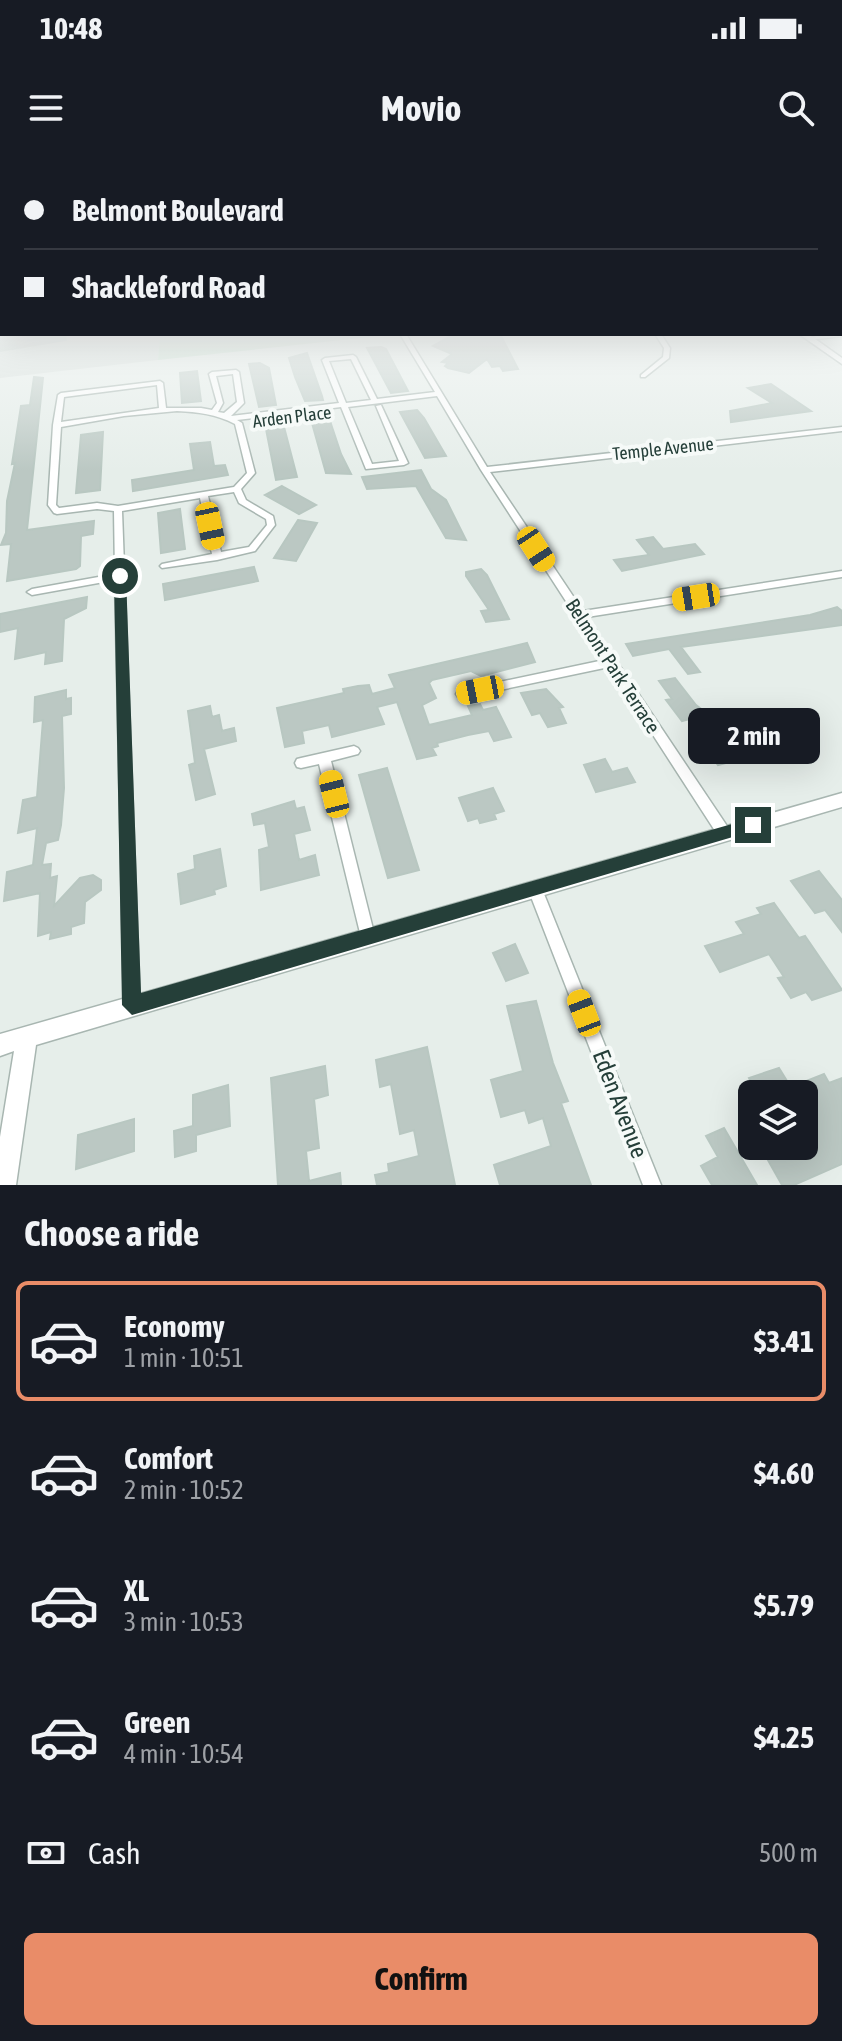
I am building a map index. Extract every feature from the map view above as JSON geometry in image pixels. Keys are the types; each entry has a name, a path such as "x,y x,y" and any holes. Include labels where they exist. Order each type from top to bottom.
{"street":[{"path":"212,375 220,403 214,412"},
{"path":"163,411 160,383 61,395 54,508 61,511 97,506 118,509 237,489 251,473 232,419 241,403 236,375"},
{"path":"331,375 369,467 404,463 362,375"},
{"name":"Belmont Park Terrace","path":"427,375 610,663 724,833"},
{"name":"Arden Place","path":"232,419 440,397"},
{"path":"57,425 163,411 214,412 232,419"},
{"name":"Temple Avenue","path":"485,470 842,429"},
{"path":"165,566 257,547 271,525 270,518 242,501 237,489"},
{"path":"204,495 217,557"},
{"path":"118,509 132,1005"},
{"path":"579,615 842,574"},
{"path":"32,592 120,576"},
{"path":"462,694 610,663"},
{"path":"301,763 354,751"},
{"path":"324,758 368,937"},
{"path":"0,1045 842,800"},
{"name":"Eden Avenue","path":"535,889 652,1185"},
{"path":"4,1185 27,1037"}],"shaded area":[{"path":"0,375 28,375 0,378"}],"building":[{"path":"180,375 198,375 201,401 182,403"},
{"path":"252,375 270,375 276,405 259,407"},
{"path":"314,375 323,400 305,401 295,377"},
{"path":"381,375 400,375 408,391 391,393"},
{"path":"34,377 43,378 27,530 94,521 93,534 81,536 80,566 76,569 7,581 11,544 1,545 6,533 7,501 21,406 30,405"},
{"path":"771,384 811,411 731,422 730,411 772,403 748,388"},
{"path":"417,410 446,456 425,458 400,412"},
{"path":"330,421 351,474 326,473 312,423"},
{"path":"284,427 297,477 276,480 266,429"},
{"path":"103,432 100,490 76,493 81,435"},
{"path":"210,442 214,466 225,465 228,475 133,491 132,480 194,470 190,444"},
{"path":"421,470 431,489 446,500 466,540 446,538 416,486 367,489 362,477"},
{"path":"282,486 316,505 299,514 265,495"},
{"path":"180,509 185,549 161,553 158,513"},
{"path":"298,520 317,523 296,561 274,558"},
{"path":"653,537 663,549 695,544 704,554 622,571 614,560 649,555 637,540"},
{"path":"254,567 258,581 165,600 163,584"},
{"path":"481,569 509,619 486,622 481,611 489,610 466,576 466,572"},
{"path":"87,597 86,608 64,619 62,661 45,664 46,652 15,659 18,628 0,632 0,614"},
{"path":"837,607 842,611 842,625 681,647 700,672 688,674 669,649 633,656 626,644 810,615"},
{"path":"527,643 535,662 481,676 471,671 432,680 429,683 436,698 422,705 429,725 472,715 468,706 480,704 483,710 496,707 511,737 494,741 489,731 468,735 437,743 438,746 432,748 436,755 417,759 397,702 377,707 384,724 332,737 329,725 302,731 304,743 285,747 277,708 344,693 343,689 358,686 369,685 372,694 395,688 389,675"},
{"path":"675,678 696,705 708,714 682,721 666,700 672,699 659,681"},
{"path":"546,689 563,707 559,708 566,723 548,727 540,713 532,715 521,693"},
{"path":"66,690 66,699 71,698 71,714 62,716 64,788 61,825 58,840 46,843 42,865 51,864 50,878 57,876 54,906 80,878 93,875 101,880 101,890 85,902 84,923 71,927 71,934 50,939 51,932 38,936 40,893 4,901 7,872 33,865 37,828 18,833 23,800 37,797 43,720 34,722 35,697"},
{"path":"210,706 212,717 219,715 222,731 234,728 236,741 204,749 215,794 196,800 189,765 195,763 188,711"},
{"path":"720,737 737,760 718,765 714,760 705,762 693,745"},
{"path":"605,759 612,772 627,768 635,782 596,792 584,765"},
{"path":"387,768 419,870 388,878 359,775"},
{"path":"493,788 504,811 494,814 496,819 480,823 478,818 468,821 459,798"},
{"path":"294,801 296,809 304,807 310,830 294,834 299,860 315,855 319,875 261,890 259,850 269,847 265,823 254,825 252,814"},
{"path":"220,849 226,886 214,890 215,894 181,904 178,874 195,869 194,856"},
{"path":"819,871 842,900 842,932 825,910 815,913 791,881"},
{"path":"774,903 799,938 805,936 842,990 812,1000 806,992 791,998 778,978 784,977 769,954 720,972 705,946 744,934 736,922 761,914 757,908"},
{"path":"515,944 528,973 506,981 493,953"},
{"path":"536,1001 553,1063 568,1101 561,1103 591,1185 500,1185 494,1165 551,1146 543,1118 529,1123 525,1110 501,1117 491,1080 523,1071 507,1006"},
{"path":"427,1047 455,1185 377,1185 375,1175 389,1172 388,1164 419,1156 414,1130 400,1134 391,1084 380,1087 376,1060"},
{"path":"325,1066 328,1095 314,1099 319,1148 306,1151 309,1181 340,1173 341,1185 278,1185 271,1078"},
{"path":"779,1068 786,1080 750,1080"},
{"path":"824,1074 829,1083 842,1078 842,1164 794,1185 782,1185 768,1160 818,1160 818,1080 809,1080"},
{"path":"228,1085 230,1126 196,1135 196,1151 175,1157 174,1131 193,1126 193,1095"},
{"path":"134,1119 134,1151 76,1169 78,1135"},
{"path":"724,1128 738,1152 738,1160 743,1160 757,1185 712,1185 701,1166 718,1157 706,1136"}],"route":[{"path":"120,576 132,1005 753,825"}]}
